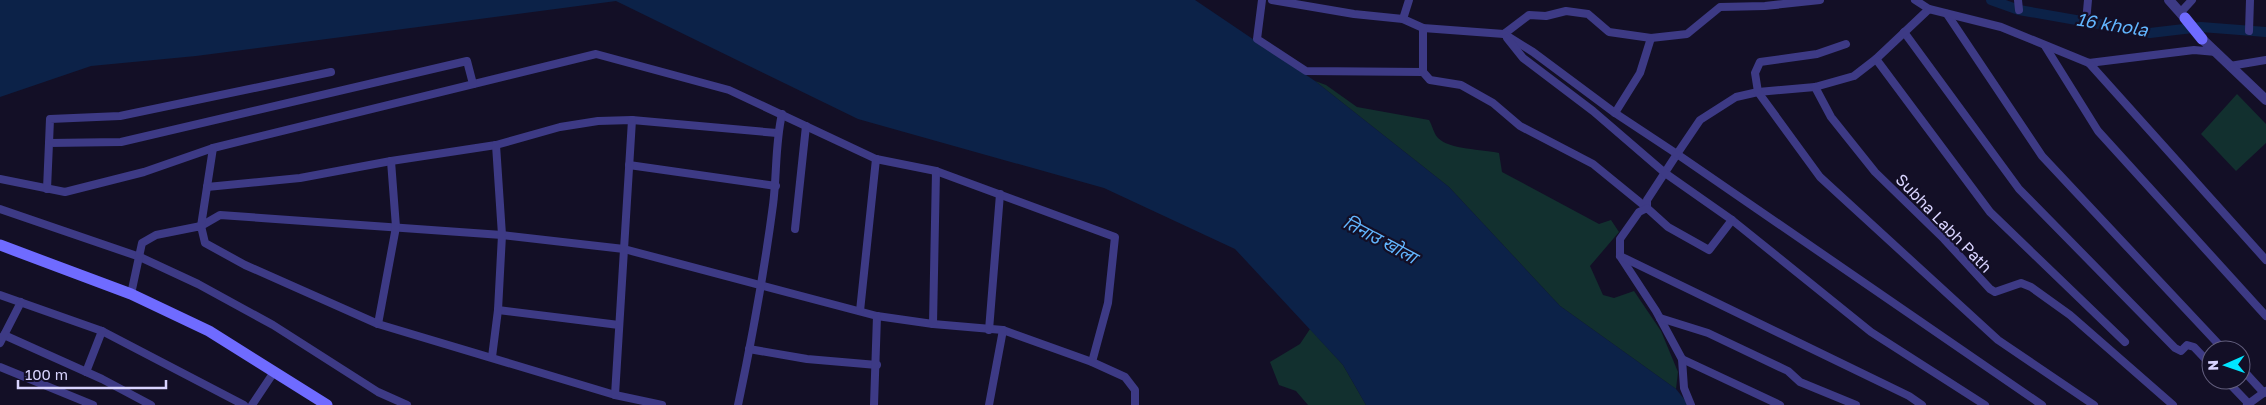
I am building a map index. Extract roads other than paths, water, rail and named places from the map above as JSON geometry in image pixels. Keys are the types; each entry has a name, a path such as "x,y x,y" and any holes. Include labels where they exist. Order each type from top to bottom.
{"main road":[{"path":"2183,15 2202,39"},
{"path":"0,245 131,294 209,331 274,372 313,402 327,405"}],"street":[{"path":"1262,0 1257,39 1306,71 1423,72"},
{"path":"1272,0 1354,14 1403,19 1424,28 1504,34 1533,52 1615,113 2042,405"},
{"path":"1403,19 1409,0"},
{"path":"1504,34 1529,15 1546,16 1566,11 1588,14 1609,32 1650,38 1687,34 1720,7 1765,6 1820,0"},
{"path":"1915,0 1928,9 2000,27 2089,63 2266,260"},
{"path":"2018,0 2018,10"},
{"path":"2086,22 2088,0"},
{"path":"2169,0 2183,15 2192,0"},
{"path":"2249,31 2250,0"},
{"path":"1646,208 1647,200 1700,120 1736,97 1758,92 1815,87 1854,76 1876,60 1928,9"},
{"path":"1947,14 2042,156 2215,340"},
{"path":"1424,28 1423,72 1430,80 1461,85 1493,102 1520,126 1593,164 1668,227 1709,250 1732,220"},
{"path":"1904,32 2018,188 2175,348 2181,350 2187,344 2194,347 2201,354"},
{"path":"1504,34 1523,58 1593,111 1665,173 1732,220 1871,332 1985,405"},
{"path":"1615,113 1640,73 1650,38"},
{"path":"2202,39 2266,100"},
{"path":"1846,44 1818,54 1760,62 1755,73 1758,92 1820,177 1998,340 2094,405"},
{"path":"2044,46 2098,132 2266,316"},
{"path":"2089,63 2194,50 2216,52"},
{"path":"0,179 65,192 144,172 213,148 596,54 729,90 876,159 936,171 1115,237 1108,303 1092,362"},
{"path":"1876,60 1990,212 2125,342"},
{"path":"2230,66 2266,60"},
{"path":"50,143 122,142 467,61 473,84"},
{"path":"47,189 50,119 120,116 331,72"},
{"name":"Subha Labh Path","path":"1815,87 1831,117 1875,172 1944,239 1990,290 1995,292 2020,283 2031,287 2070,315 2173,405"},
{"path":"738,405 763,285 776,186 777,133 782,114"},
{"path":"207,186 300,178 391,161 496,146 560,128 598,121 632,120 777,133"},
{"path":"615,395 632,120"},
{"path":"795,229 806,126"},
{"path":"492,357 498,310 502,235 496,146"},
{"path":"213,148 201,226 204,243 245,265 378,324 615,395 662,405"},
{"path":"860,311 876,159"},
{"path":"378,324 396,227 391,161"},
{"path":"629,165 776,186"},
{"path":"933,324 936,171"},
{"path":"990,330 1000,194"},
{"path":"1646,208 1639,212 1620,238 1620,256 1660,318 1682,359 1684,388 1691,405"},
{"path":"0,209 140,257 206,288 273,325 378,392 407,405"},
{"path":"131,294 142,243 156,235 201,226 220,215 502,235 624,249 877,316 933,324 1002,330 1092,362 1125,377 1135,390 1135,405"},
{"path":"1620,256 1909,396 1922,405"},
{"path":"0,295 102,331 244,405"},
{"path":"0,343 21,302"},
{"path":"498,310 619,325"},
{"path":"874,405 877,365 877,316"},
{"path":"1660,318 1708,333 1788,371 1800,382 1856,405"},
{"path":"988,405 1002,330"},
{"path":"86,372 102,331"},
{"path":"4,335 86,372 151,405"},
{"path":"750,349 807,359 877,365"},
{"path":"1682,359 1780,405"},
{"path":"0,368 93,405"},
{"path":"252,405 274,372"},
{"path":"2235,390 2248,404 2265,392 2251,378"}],"water":[{"name":"तिनाउ खोला","path":"0,0 1195,0 1315,81 1449,187 1560,306 1676,389 1689,405 1366,405 1343,365 1235,249 1104,188 858,119 616,1 196,56 91,66 0,97"}],"waterway":[{"name":"16 khola","path":"1991,0 2019,10 2150,33 2201,27 2266,32"}]}
